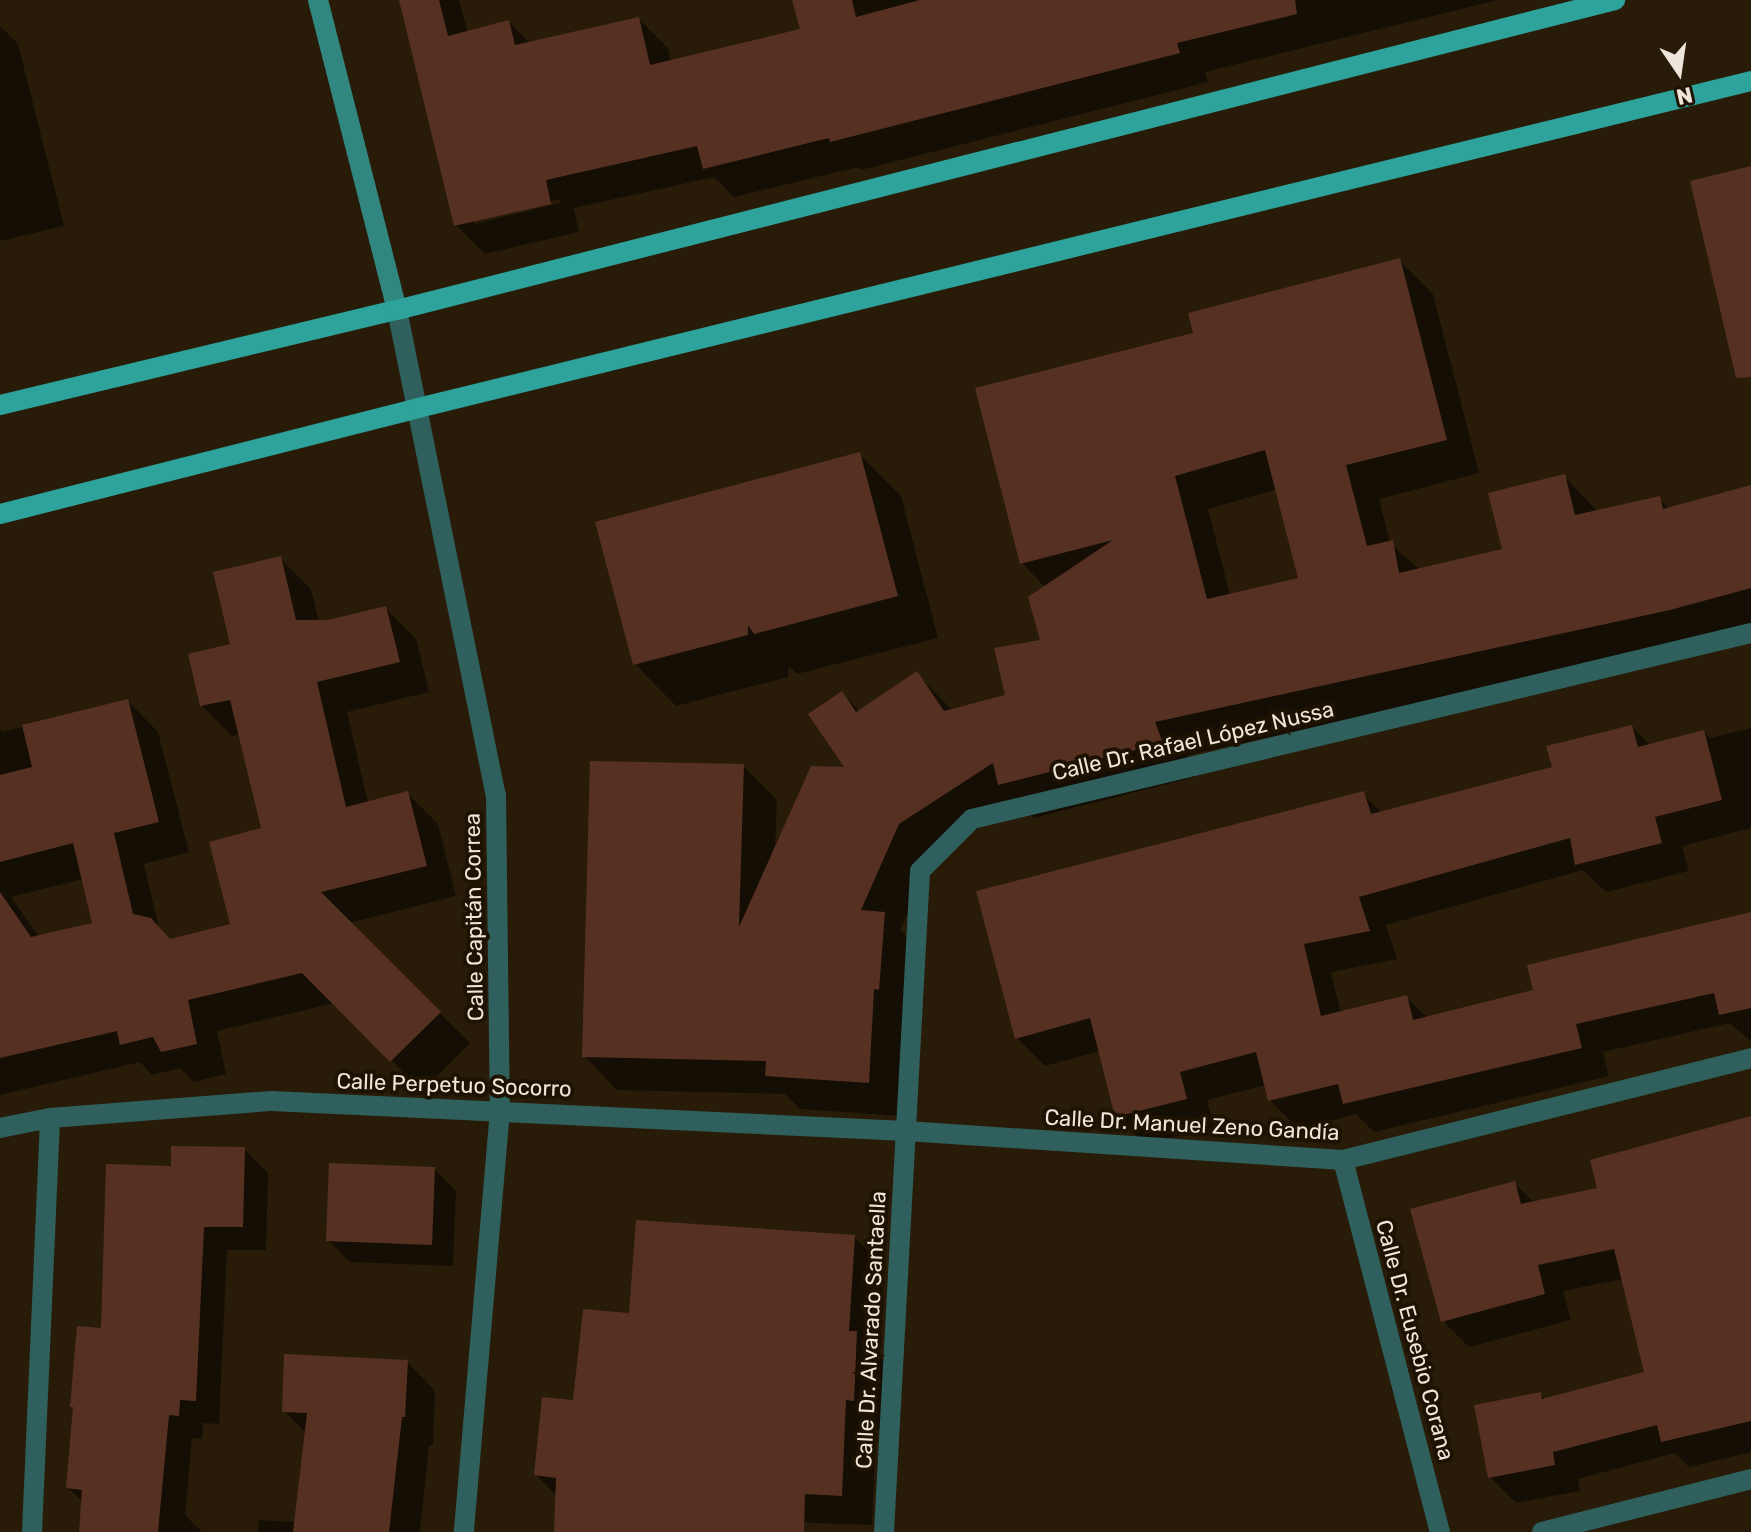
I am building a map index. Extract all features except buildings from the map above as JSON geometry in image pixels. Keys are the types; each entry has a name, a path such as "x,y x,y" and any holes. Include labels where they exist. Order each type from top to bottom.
{"main road":[{"path":"0,405 397,310 1615,0"},
{"path":"0,514 418,408 1751,81"}],"street":[{"path":"318,0 397,310"},
{"name":"Calle Capitán Correa","path":"397,310 496,795 500,1110 464,1532"},
{"name":"Calle Dr. Rafael López Nussa","path":"906,1131 920,871 972,819 1751,633"},
{"name":"Calle Dr. Manuel Zeno Gandía","path":"906,1131 1343,1160 1751,1058"},
{"name":"Calle Perpetuo Socorro","path":"0,1128 50,1118 272,1101 906,1131"},
{"path":"32,1532 50,1118"},
{"name":"Calle Dr. Alvarado Santaella","path":"884,1532 906,1131"},
{"name":"Calle Dr. Eusebio Corana","path":"1343,1160 1440,1532"},
{"path":"1542,1532 1751,1479"}]}
